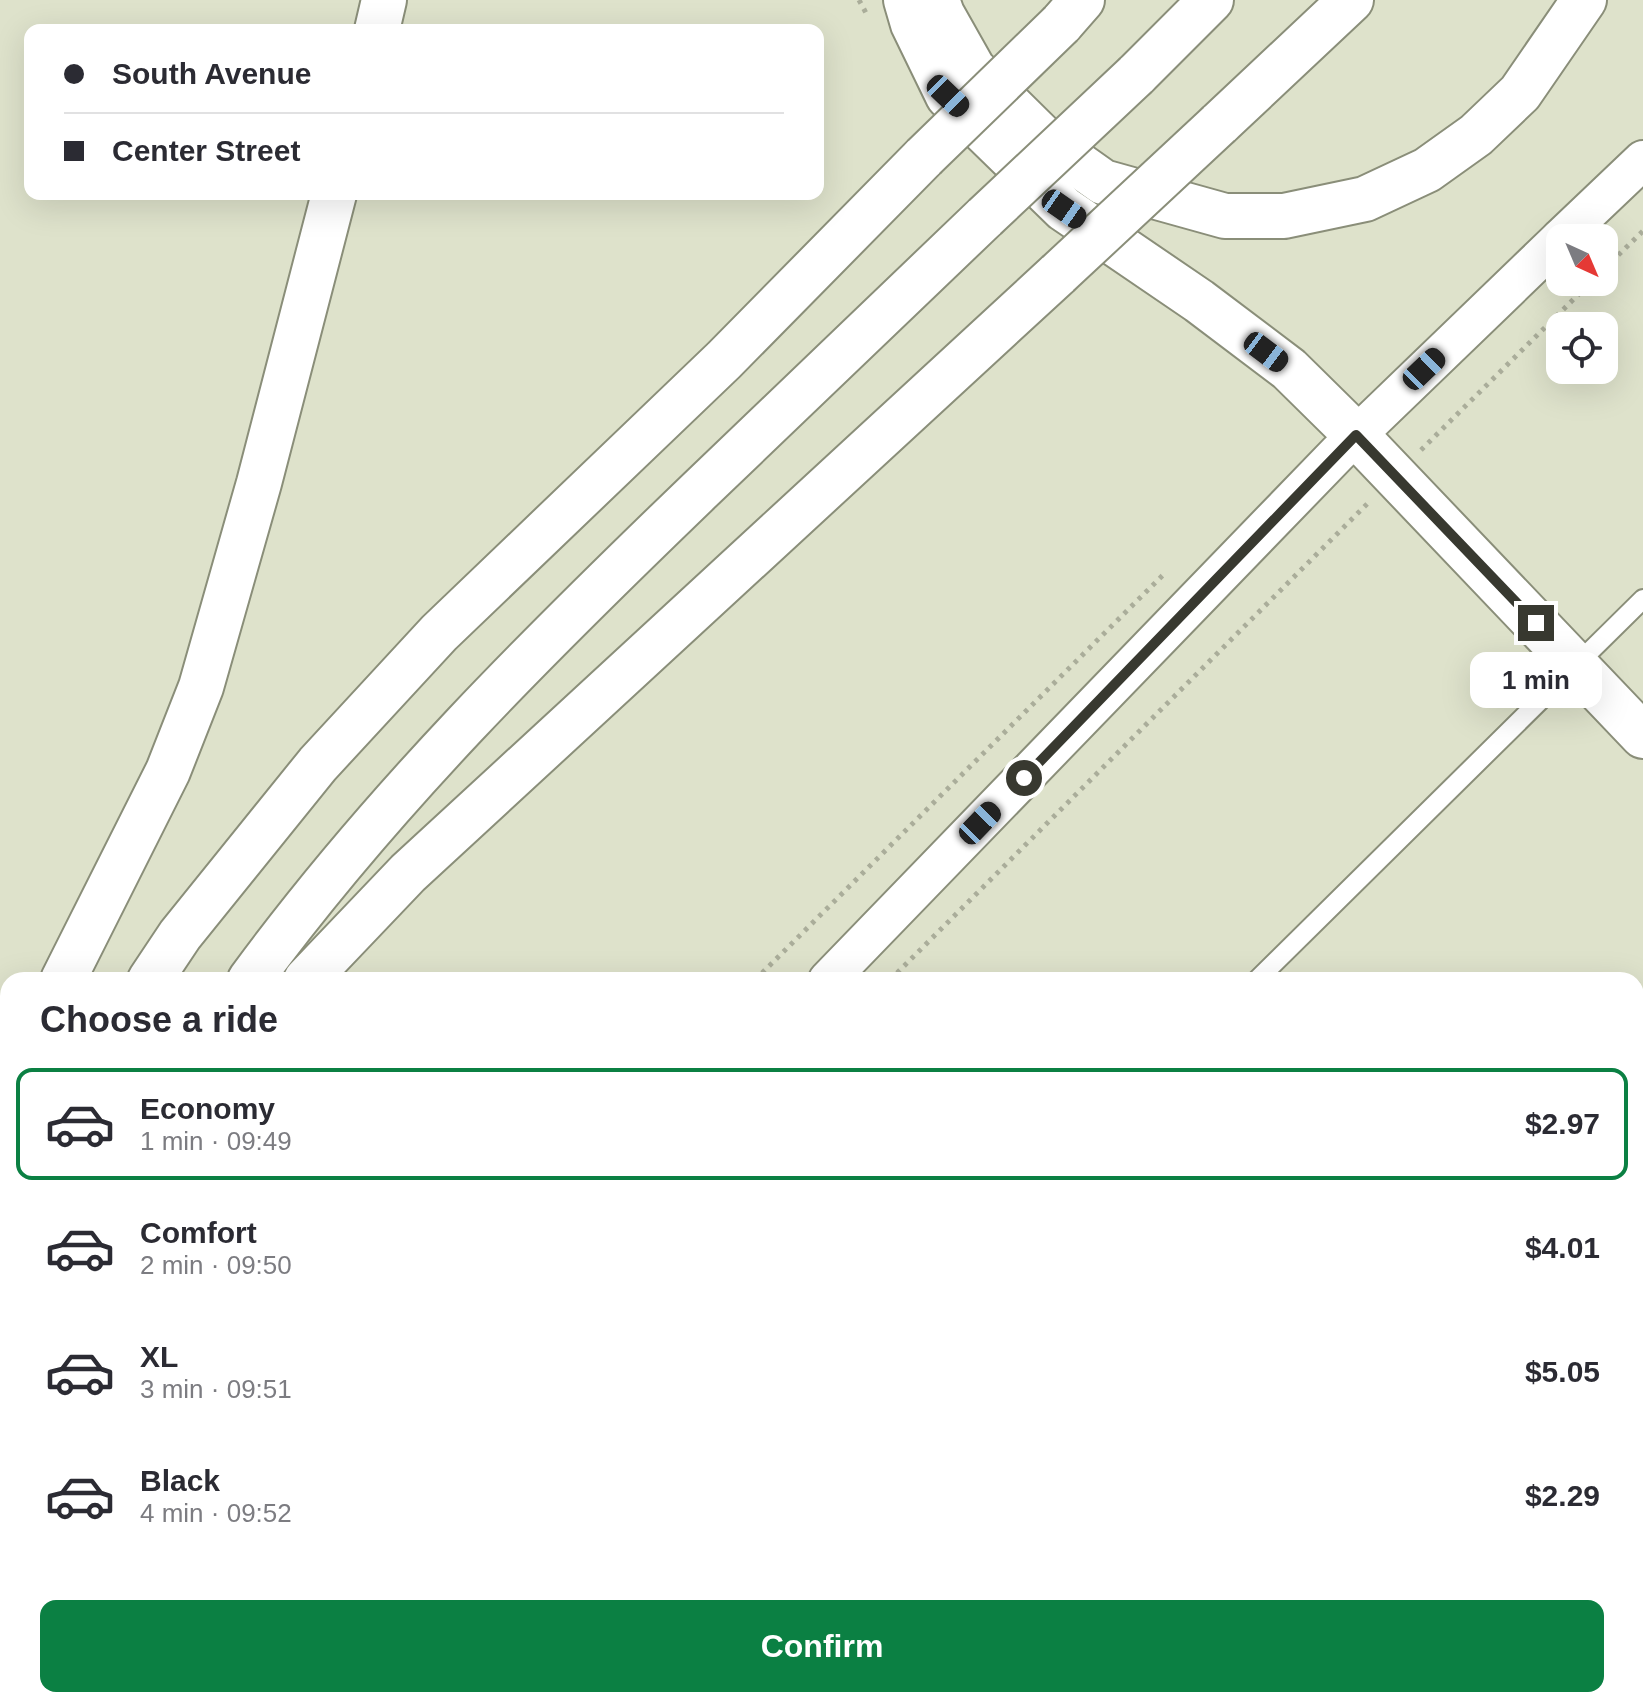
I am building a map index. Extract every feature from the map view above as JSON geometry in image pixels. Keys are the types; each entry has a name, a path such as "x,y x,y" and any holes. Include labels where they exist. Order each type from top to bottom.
{"main road":[{"path":"378,24 384,0"},
{"path":"906,0 913,24 948,96 958,107 1064,209 1199,301 1289,369 1356,435 1643,736"},
{"path":"937,0 973,69 1048,143 1103,182 1225,216 1284,216 1365,199 1427,170 1476,135 1520,93 1584,0"},
{"path":"256,972 349,853 456,733 533,653 1211,0"},
{"path":"314,972 408,873 1351,0"},
{"path":"155,972 180,935 318,764 439,633 724,360 1072,12"},
{"path":"67,972 168,771 201,687 259,483 332,200"}],"street":[{"path":"1577,224 1643,160"},
{"path":"836,972 1356,435 1546,253"}],"lane":[{"path":"1265,972 1643,599"}],"path":[{"path":"1618,255 1643,231"},
{"path":"898,972 1577,296"},
{"path":"763,972 1168,571"}],"route":[{"path":"1024,778 1356,435 1536,623"}]}
